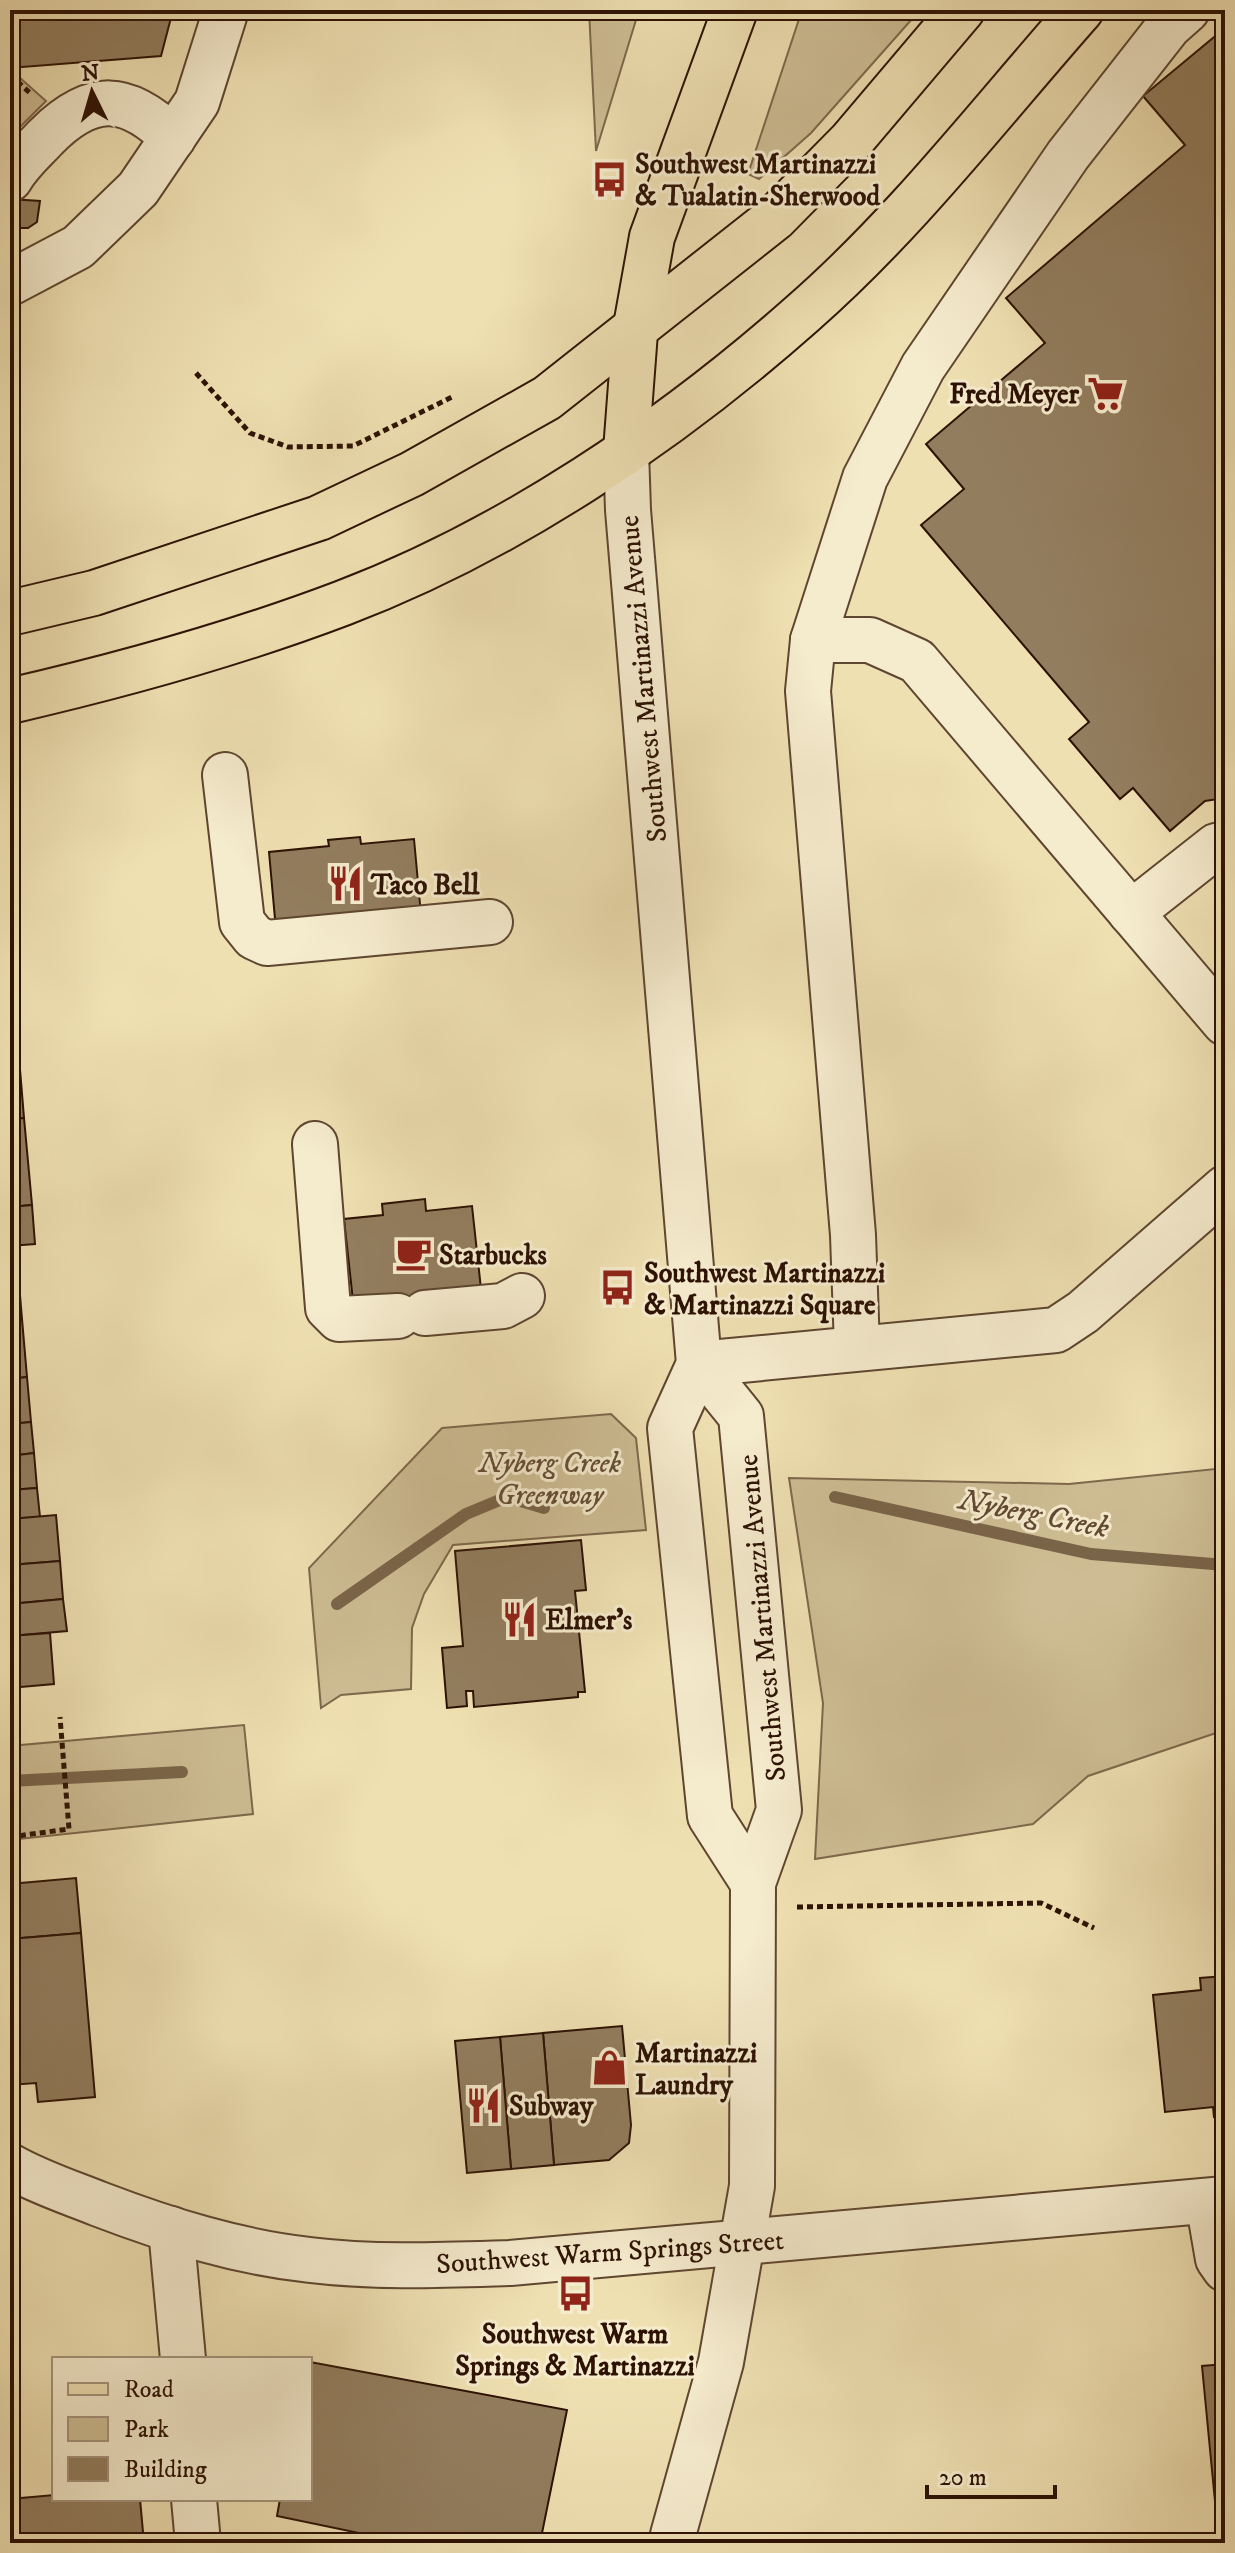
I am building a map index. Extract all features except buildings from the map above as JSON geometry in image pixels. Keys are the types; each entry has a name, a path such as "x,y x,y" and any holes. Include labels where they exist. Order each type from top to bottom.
{"main road":[{"name":"Southwest Martinazzi Avenue","path":"626,451 635,332 662,203 735,10"},
{"path":"10,613 94,593 319,518 412,474 547,398 635,332 775,218 851,141 962,10"},
{"path":"10,701 188,655 344,602 423,567 541,505 626,451 803,314 963,151 1081,10"}],"street":[{"path":"10,283 78,247 138,189 197,102 226,10"},
{"path":"857,1347 853,1235 808,691 813,640 865,478 923,367 1068,155 1169,26 1187,10"},
{"path":"10,179 17,167 64,119 86,105 112,103 137,110 173,138"},
{"name":"Southwest Martinazzi Avenue","path":"626,451 629,525 699,1364 670,1428 710,1816 753,1896"},
{"path":"813,640 870,640 917,661 1225,1023"},
{"path":"225,775 242,922 254,937 267,943 490,922"},
{"path":"1131,913 1216,846 1225,844"},
{"path":"315,1144 328,1308 339,1319 503,1306 522,1296"},
{"path":"699,1364 1056,1330 1083,1312 1225,1188"},
{"name":"Southwest Martinazzi Avenue","path":"670,2540 721,2362 752,2186 753,1896 779,1810 741,1416 699,1364"},
{"name":"Southwest Warm Springs Street","path":"10,2166 30,2177 171,2229 249,2251 310,2260 420,2265 510,2263 1217,2200"},
{"path":"1217,2200 1218,2259 1225,2269"},
{"path":"171,2229 183,2357"},
{"path":"194,2501 198,2543"}],"path":[{"path":"196,373 250,433 288,447 353,446 456,395"},
{"path":"10,1837 69,1829 60,1717"},
{"path":"753,1896 1041,1903 1094,1928"}],"green space":[{"path":"589,10 639,10 596,151"},
{"path":"802,10 920,10 811,133 759,179 748,174"},
{"path":"10,69 46,101 10,137"},
{"name":"Nyberg Creek Greenway","path":"611,1414 636,1438 646,1530 453,1545 424,1594 412,1628 411,1689 341,1695 321,1708 309,1568 442,1428"},
{"path":"1225,1468 1225,1730 1088,1776 1033,1824 815,1859 823,1703 789,1478 1069,1484"},
{"path":"244,1725 253,1814 10,1840 10,1746"}],"waterway":[{"name":"Nyberg Creek","path":"337,1604 466,1514 507,1497 544,1508"},
{"name":"Nyberg Creek","path":"835,1497 1091,1554 1225,1565"},
{"name":"Nyberg Creek","path":"10,1781 182,1772"}],"place":[{"name":"Southwest Martinazzi & Tualatin-Sherwood","path":"609,179"},
{"name":"Fred Meyer","path":"1105,393"},
{"name":"Taco Bell","path":"345,884"},
{"name":"Starbucks","path":"413,1254"},
{"name":"Southwest Martinazzi & Martinazzi Square","path":"618,1288"},
{"name":"Elmer's","path":"519,1619"},
{"name":"Martinazzi Laundry","path":"609,2068"},
{"name":"Subway","path":"483,2105"},
{"name":"Southwest Warm Springs & Martinazzi","path":"575,2293"}]}
